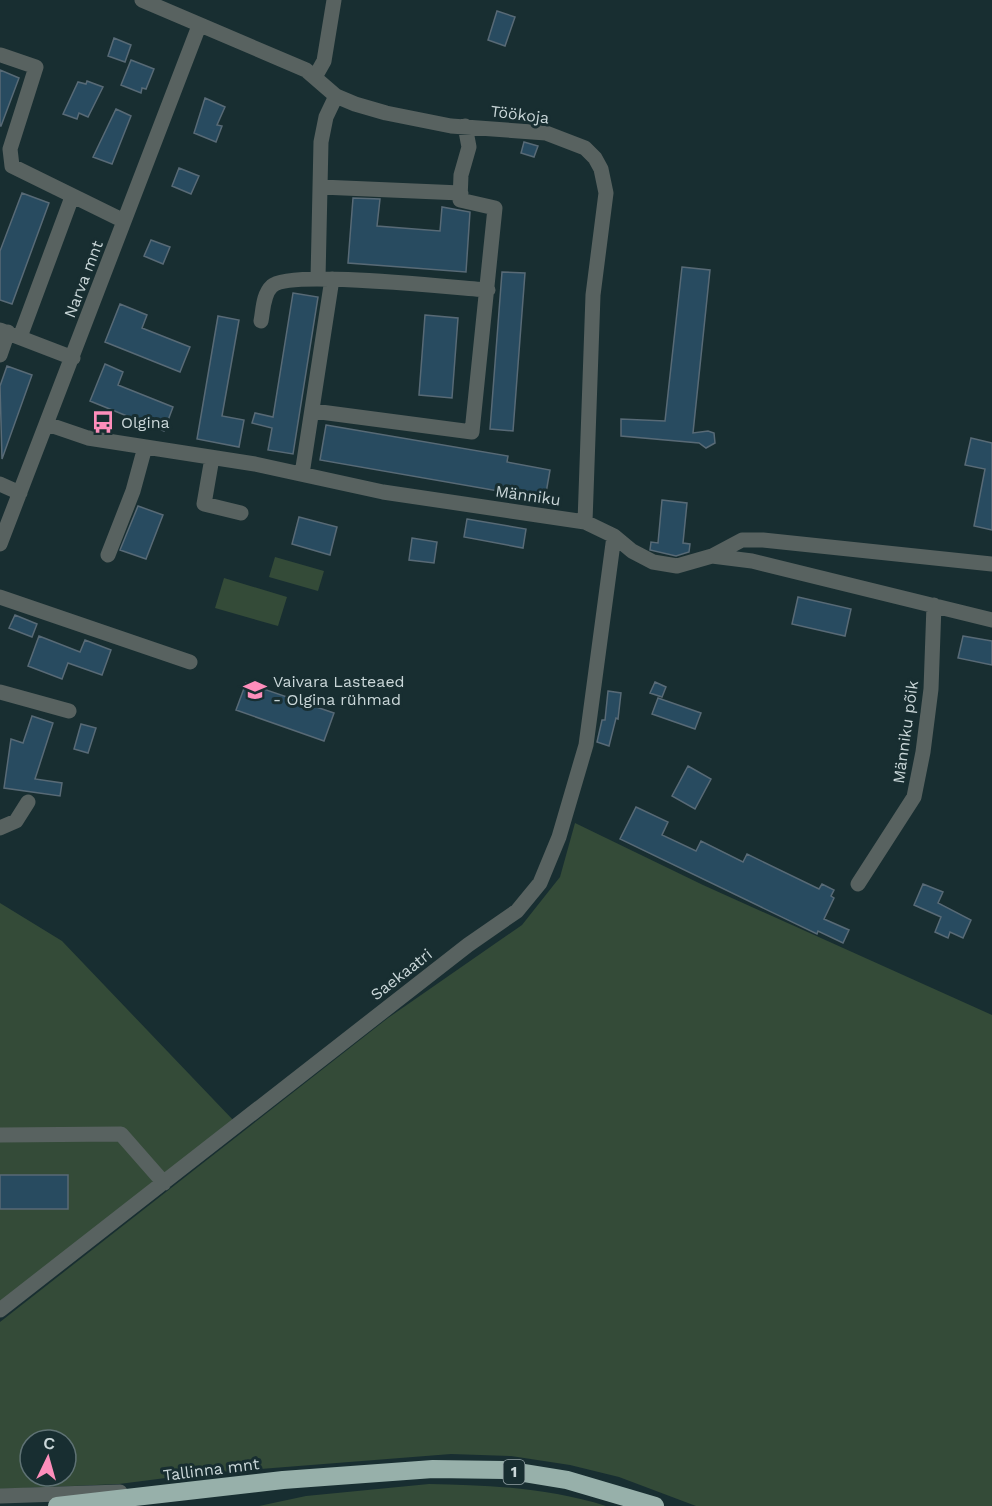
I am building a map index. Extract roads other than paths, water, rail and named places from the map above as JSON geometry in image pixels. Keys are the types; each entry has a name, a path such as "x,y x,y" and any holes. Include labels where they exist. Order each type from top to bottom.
{"highway":[{"name":"Tallinna mnt","path":"57,1506 369,1473 433,1469 505,1470 567,1480 655,1506"},
{"name":"Tallinna mnt","path":"163,1506 289,1488 369,1473"}],"street":[{"name":"Töökoja","path":"142,0 306,70 336,96 386,113 465,126 515,129 565,140 585,148 596,158 605,182 593,295 585,522"},
{"path":"177,16 178,0"},
{"path":"315,77 324,61 334,0"},
{"name":"Narva mnt","path":"0,544 199,26"},
{"path":"1,55 36,67 10,149 12,166 124,221"},
{"path":"302,474 313,411 325,279 321,142 326,117 336,96"},
{"path":"313,411 472,432 495,208 460,200 461,175 469,147 465,126"},
{"path":"321,187 461,193"},
{"path":"0,356 72,196"},
{"path":"261,321 267,294 272,286 279,282 325,279 488,290"},
{"path":"9,333 73,358"},
{"name":"Männiku","path":"47,424 88,438 302,474 382,492 585,522 614,536 632,551 653,562 677,566 712,556 768,564 992,620"},
{"path":"108,555 133,491 145,447"},
{"path":"212,458 204,504 241,513"},
{"path":"0,484 20,493"},
{"name":"Saekaatri","path":"0,1310 468,945 517,911 540,883 559,837 586,746 614,536"},
{"path":"712,556 742,540 763,540 992,564"},
{"path":"0,597 190,662"},
{"name":"Männiku põik","path":"858,884 914,797 923,753 931,689 934,605"},
{"path":"0,692 69,711"},
{"path":"0,828 16,821 28,802"},
{"path":"0,1135 121,1134 164,1183"},
{"path":"0,1496 177,1492"}],"place":[{"name":"Olgina","path":"103,422"},
{"name":"Vaivara Lasteaed - Olgina rühmad","path":"255,690"}]}
